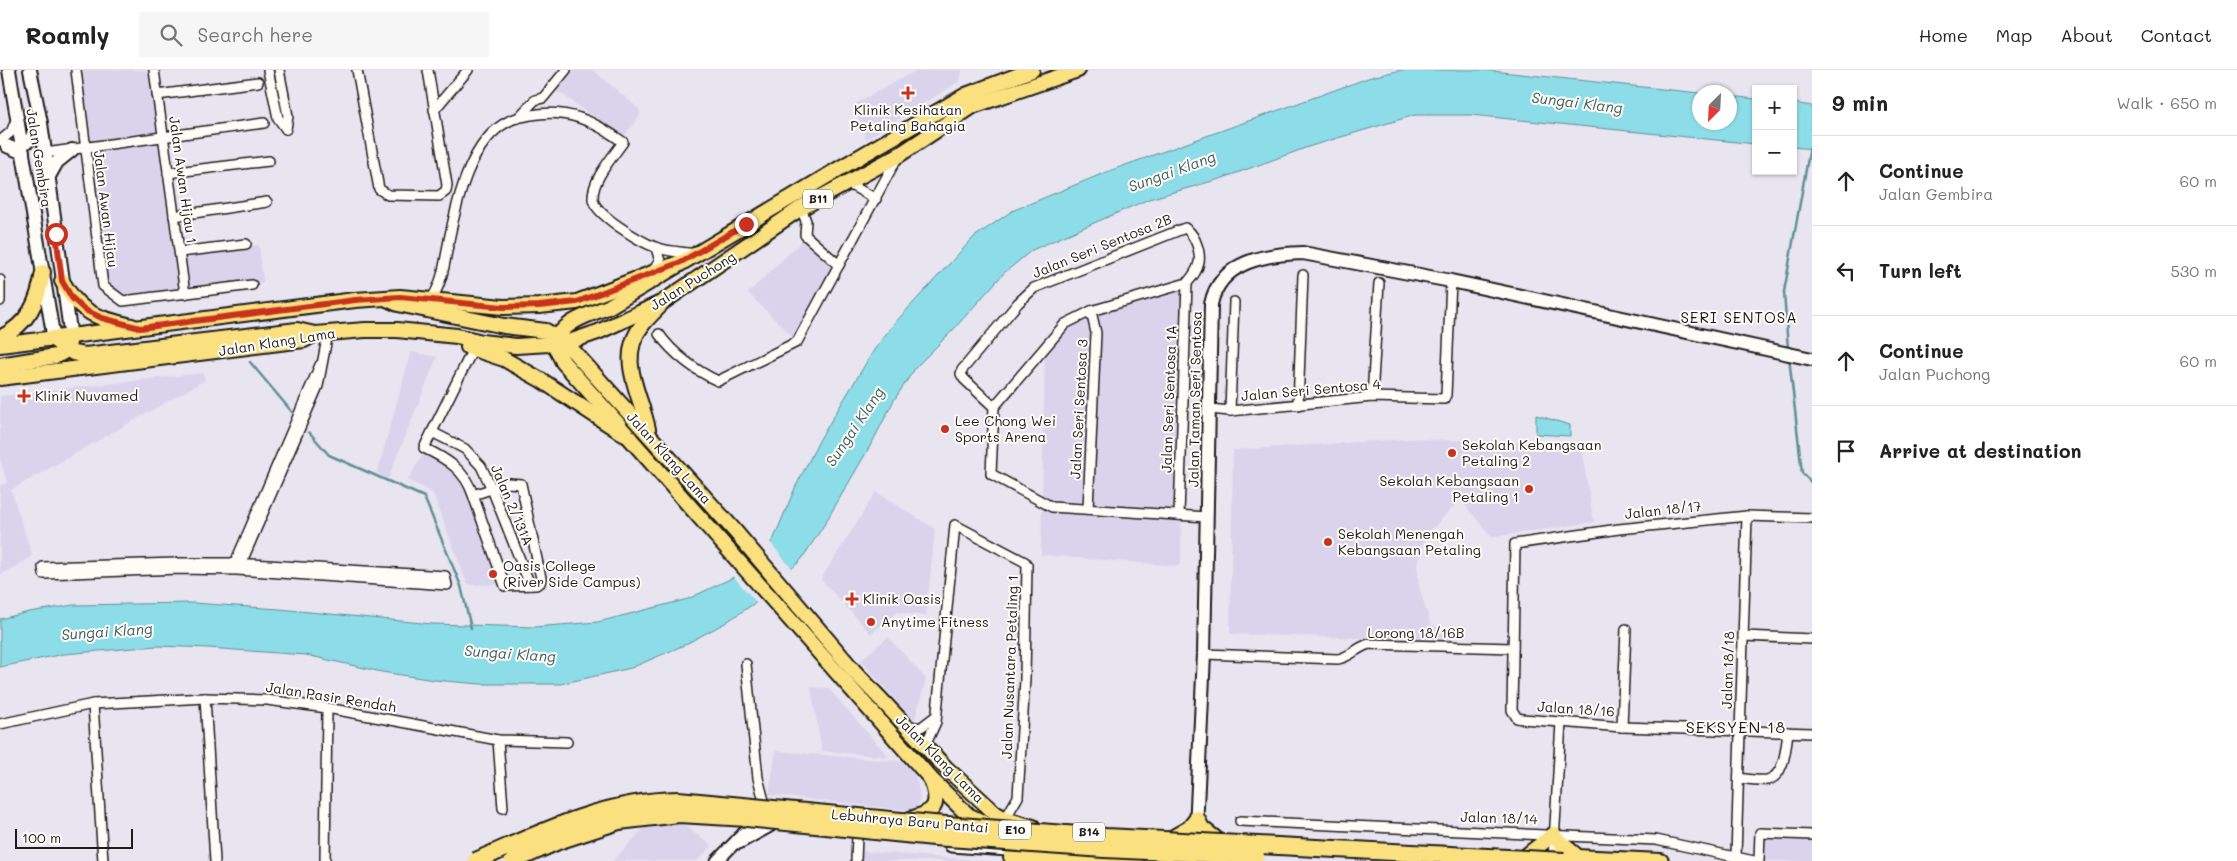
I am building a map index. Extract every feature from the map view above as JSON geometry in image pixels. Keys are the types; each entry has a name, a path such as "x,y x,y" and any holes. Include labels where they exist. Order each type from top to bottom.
{"highway":[{"name":"Lebuhraya Baru Pantai","path":"476,861 548,829 608,809 636,802 678,800 933,824 1106,837 1562,859"},
{"name":"Lebuhraya Baru Pantai","path":"513,861 558,841 619,821 679,814 747,818 934,837 1094,848 1351,861"}],"main road":[{"name":"Jalan Gembira","path":"9,70 54,340"},
{"name":"Jalan Gembira","path":"30,70 45,153 68,343"},
{"name":"Jalan Puchong","path":"559,341 567,325 608,308 681,262 966,95 1011,74 1032,70"},
{"name":"Jalan Puchong","path":"559,341 598,332 663,302 802,208 899,155 974,106 1078,70"},
{"path":"2,144 22,148 32,138 36,96"},
{"path":"48,178 57,162 78,150"},
{"path":"26,169 30,157 34,154 45,153"},
{"name":"Jalan Taman Seri Sentosa","path":"1194,858 1204,654 1211,304 1218,283 1244,264 1259,258 1303,253 1451,280 1812,358"},
{"path":"0,346 54,340 68,343 140,328 355,300 400,297 503,307 577,302 681,262"},
{"path":"0,338 18,326 34,307 39,295 43,272"},
{"path":"62,281 72,298 85,310 114,322 140,328"},
{"path":"387,299 398,304 504,326 546,331 559,341"},
{"path":"650,437 630,371 629,358 642,325 663,302"},
{"path":"68,343 73,353 84,355 297,330 321,333"},
{"name":"Jalan Klang Lama","path":"0,378 304,340 321,333 366,330 458,336 482,342 516,346 559,341"},
{"path":"404,331 474,349 504,359 541,380 630,438"},
{"name":"Jalan Klang Lama","path":"559,341 650,437 736,533 803,624 931,779 968,815 1002,825 1060,831 1196,836 1527,855 1562,859 1660,861"},
{"name":"Jalan Klang Lama","path":"559,341 563,362 724,545 945,767 995,813 1002,825 1034,848 1053,852 1246,861"},
{"path":"0,365 56,356 68,343"},
{"path":"905,725 922,749 994,821 1002,825 1019,858 1108,861"},
{"path":"910,819 928,814 933,809 936,794 931,779"},
{"path":"1175,836 1189,828 1197,818 1202,828 1215,838"},
{"path":"979,849 990,844 1002,825"},
{"path":"1527,855 1554,836 1562,859"},
{"path":"1115,861 1130,860 1138,856"}],"street":[{"name":"Jalan Awan Hijau","path":"76,70 78,150 103,286 123,302 252,285"},
{"name":"Jalan Awan Hijau 1","path":"154,70 185,294"},
{"path":"268,70 278,118 286,129 288,116 279,70"},
{"path":"357,70 379,189 388,195 439,196 446,190 446,185 428,70"},
{"path":"434,110 468,70"},
{"path":"518,118 535,100 543,98 566,70"},
{"path":"157,95 258,82"},
{"path":"543,98 543,104 551,114"},
{"path":"430,301 440,283 460,193 481,148 502,125 518,118 541,113 573,115 600,125 623,142 596,184 593,199 597,209 656,248 696,254"},
{"path":"2,144 11,132 17,116"},
{"path":"45,153 78,150 264,123"},
{"path":"659,334 666,345 702,374 718,381 797,342 899,155"},
{"path":"168,173 269,161"},
{"path":"847,183 876,199"},
{"path":"174,216 267,202"},
{"path":"802,208 806,221 804,235 839,265"},
{"name":"Jalan Seri Sentosa 2B","path":"994,407 964,378 961,374 962,370 1018,303 1034,288 1185,228 1190,231 1199,250 1201,262 1196,273 1187,283"},
{"path":"180,252 246,244"},
{"path":"652,272 660,261 656,248"},
{"path":"1298,405 1303,275"},
{"path":"0,280 1,297"},
{"name":"Jalan Seri Sentosa 4","path":"1210,409 1230,411 1372,397 1444,399 1446,395 1451,280"},
{"path":"1372,397 1379,282"},
{"path":"1187,283 1090,311 1065,324 994,407 991,474 1052,507 1207,518"},
{"name":"Jalan Seri Sentosa 1A","path":"1179,516 1187,283"},
{"path":"1230,411 1234,302"},
{"name":"Jalan Seri Sentosa 3","path":"1088,509 1096,333 1090,311"},
{"path":"238,566 318,386 324,356 321,333"},
{"path":"473,495 509,482 521,484 542,578 540,583 506,586 473,495 469,483 450,462 424,448 474,349"},
{"name":"Jalan 2/131A","path":"432,432 458,444 474,457 492,489 530,585"},
{"name":"Jalan 18/17","path":"1518,543 1620,529 1747,516 1812,518"},
{"name":"Jalan 18/18","path":"1736,856 1747,516"},
{"name":"Jalan Nusantara Petaling 1","path":"936,716 956,525 1027,565 1025,679 1018,797 1002,825"},
{"name":"Jalan 18/16","path":"1518,543 1514,547 1513,714 1522,719 1622,727 1812,733"},
{"path":"238,566 178,563 43,567 44,574 238,566 447,585 445,576 238,566"},
{"path":"1622,727 1626,629"},
{"path":"1743,636 1812,639"},
{"name":"Lorong 18/16B","path":"1204,654 1338,659 1348,657 1356,653 1361,646 1369,644 1513,648"},
{"path":"718,861 728,848 748,830 764,801 758,778 746,664"},
{"path":"205,698 215,861"},
{"name":"Jalan Pasir Rendah","path":"0,724 93,704 205,698 267,700 327,708 498,740 568,742"},
{"path":"93,704 103,861"},
{"path":"325,861 327,708"},
{"path":"905,725 920,728 936,716"},
{"path":"925,746 933,731 936,716"},
{"path":"1561,722 1554,836 1562,859"},
{"path":"1739,778 1768,780 1776,775 1785,752 1788,732"},
{"path":"498,740 503,808"},
{"path":"764,801 910,819 921,828 919,838 909,842"},
{"path":"757,814 759,821 770,826 979,849 1019,858 1053,852"},
{"name":"Jalan 18/14","path":"1240,821 1656,840 1754,861"},
{"path":"728,848 770,826"},
{"path":"1759,861 1760,833 1812,834"},
{"path":"856,861 858,836"}],"shaded area":[{"path":"79,70 151,70 177,254 259,245 263,282 122,299 104,283"},
{"path":"570,70 593,70 639,109 640,115 623,138 555,89"},
{"name":"Klinik Kesihatan Petaling Bahagia","path":"917,70 962,70 962,72 960,81 866,139 853,105"},
{"path":"804,239 835,266 795,339 748,293"},
{"path":"1183,287 1181,563 1178,566 1041,555 1045,351 1067,326 1078,318"},
{"path":"411,352 437,357 388,479 377,473"},
{"path":"203,373 205,380 11,490 32,555 0,575 0,485 8,483 0,459 0,396"},
{"name":"Sekolah Menengah Kebangsaan Petaling","path":"1409,439 1580,444 1594,522 1492,537 1460,500 1428,533 1420,550 1417,566 1419,587 1431,625 1453,632 1451,641 1230,634 1233,450"},
{"path":"425,451 448,464 467,484 502,584 471,585 467,583 433,494 408,480"},
{"path":"876,492 935,529 926,616 897,612 871,634 821,579"},
{"path":"888,637 926,679 914,722 861,660"},
{"path":"811,687 828,688 889,757 822,751"},
{"path":"776,751 904,762 914,774 918,786 920,799 916,811 769,795"},
{"path":"680,822 712,846 697,861 613,861 648,824"},
{"path":"1762,836 1812,837 1812,861 1763,861"},
{"path":"859,851 985,861 858,861"}],"water":[{"name":"Sungai Klang","path":"1401,70 1483,70 1692,92 1692,130 1737,130 1737,97 1752,99 1752,144 1471,115 1415,115 1311,146 1220,179 1149,199 1032,250 1004,273 952,331 916,367 894,400 873,441 824,525 801,560 752,605 725,623 682,646 631,668 560,684 480,684 434,680 382,672 306,655 157,646 64,654 0,667 0,619 74,605 193,603 279,609 432,624 534,627 598,622 688,599 734,577 767,548 774,538 795,488 820,439 874,350 892,326 974,237 1012,211 1109,171 1371,77"},
{"path":"1797,104 1812,106 1812,149 1797,147"},
{"path":"1536,415 1570,425 1570,436 1536,434"}],"pier":[{"path":"769,541 793,570 757,603 732,575 751,561"}],"waterway":[{"path":"1788,349 1784,292 1810,147"},
{"path":"1789,357 1802,473 1812,483"},
{"path":"250,362 292,412"},
{"path":"309,432 329,455 424,497 461,586 471,628"}],"place":[{"name":"Klinik Kesihatan Petaling Bahagia","path":"908,93"},
{"name":"Klinik Nuvamed","path":"24,396"},
{"name":"Lee Chong Wei Sports Arena","path":"945,429"},
{"name":"Sekolah Kebangsaan Petaling 2","path":"1452,453"},
{"name":"Sekolah Kebangsaan Petaling 1","path":"1529,489"},
{"name":"Sekolah Menengah Kebangsaan Petaling","path":"1328,542"},
{"name":"Oasis College (River Side Campus)","path":"493,574"},
{"name":"Klinik Oasis","path":"852,599"},
{"name":"Anytime Fitness","path":"871,622"}],"district":[{"name":"SERI SENTOSA","path":"1739,318"},
{"name":"SEKSYEN 18","path":"1736,727"}],"route":[{"path":"56,234 62,281 72,298 85,310 102,318 140,328 355,300 400,297 503,307 577,302 681,262 746,224"}]}
